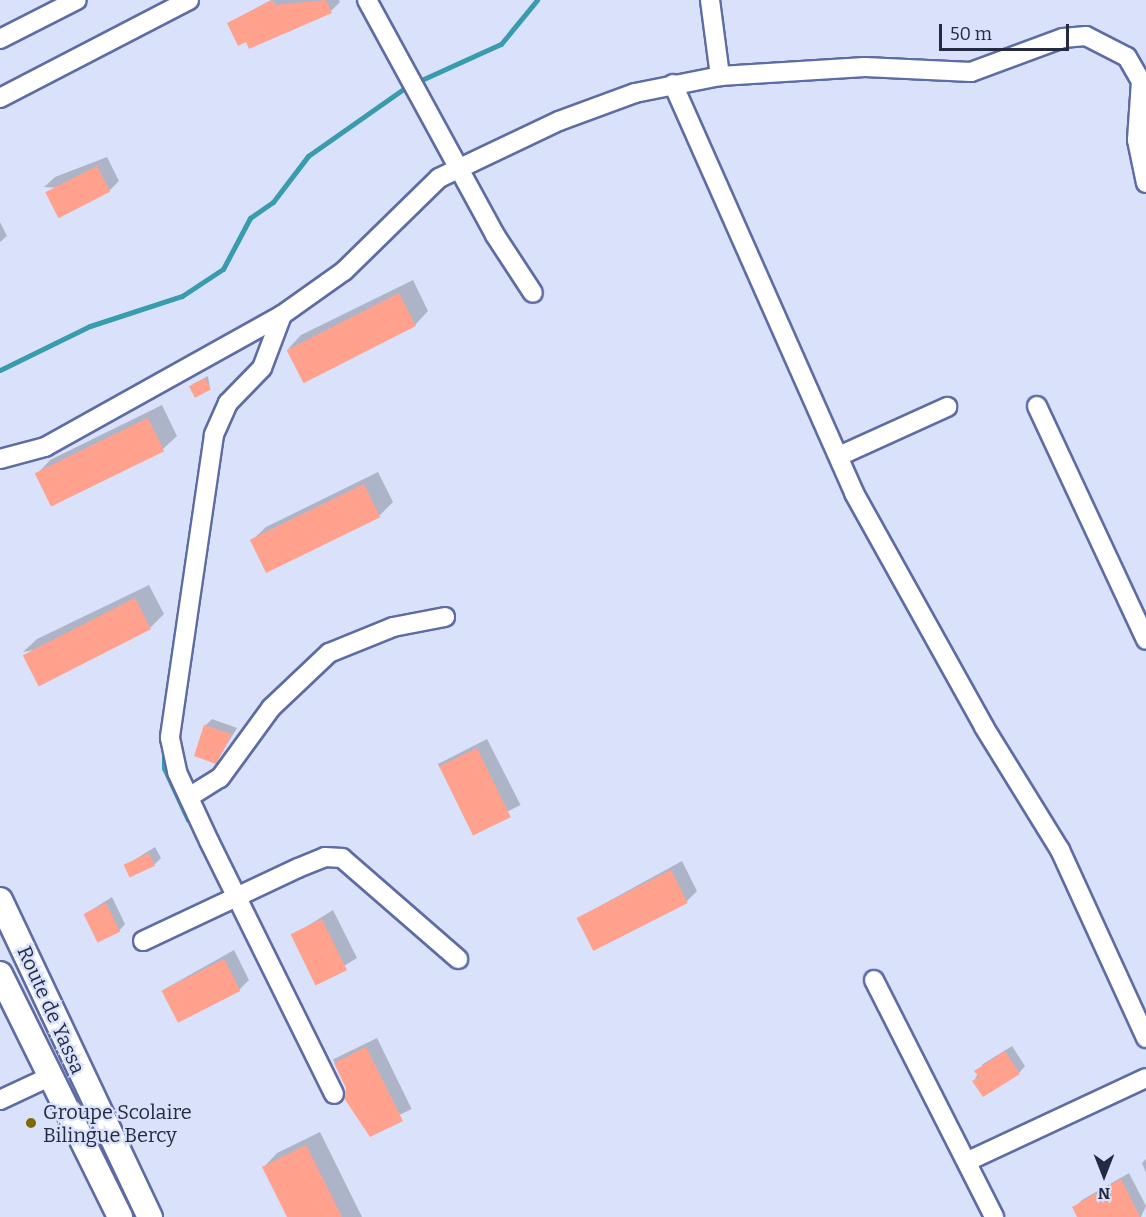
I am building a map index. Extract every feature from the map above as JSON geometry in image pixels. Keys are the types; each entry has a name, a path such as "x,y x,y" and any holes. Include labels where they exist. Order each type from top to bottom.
{"main road":[{"name":"Route de Yassa","path":"0,900 40,990 150,1217"},
{"name":"Route de Yassa","path":"0,974 120,1217"},
{"path":"12,1001 40,990"}],"street":[{"path":"0,39 77,0"},
{"path":"0,98 189,0"},
{"path":"367,0 461,165 495,235 533,293"},
{"path":"710,0 720,76"},
{"path":"0,459 45,447 282,315 344,271 439,178 461,165 559,121 673,84 720,76 899,65 971,72 1063,38 1086,36 1127,57 1141,81 1144,109 1137,140 1146,183"},
{"path":"673,84 839,456 900,579 1060,850 1146,1038"},
{"path":"282,315 262,368 228,403 214,435 170,738 189,797 334,1094"},
{"path":"839,456 947,406"},
{"path":"1037,406 1140,612 1146,640"},
{"path":"189,797 220,778 271,708 329,653 393,627 445,617"},
{"path":"143,941 237,895 325,857 342,858 458,959"},
{"path":"874,980 968,1161 994,1217"},
{"path":"0,1100 49,1077"},
{"path":"968,1161 1146,1078"}],"building":[{"path":"272,0 276,5 326,0 332,13 249,49 246,42 238,46 227,23"},
{"path":"97,166 110,192 58,218 45,192"},
{"path":"399,293 416,326 304,383 287,350"},
{"path":"205,378 211,390 195,398 189,386"},
{"path":"148,418 164,451 51,506 35,473"},
{"path":"364,484 380,517 266,573 250,540"},
{"path":"135,598 151,629 39,686 23,655"},
{"path":"204,725 232,734 216,764 194,756"},
{"path":"477,748 511,817 473,836 439,766"},
{"path":"149,853 155,866 130,878 124,865"},
{"path":"671,870 688,903 593,951 577,918"},
{"path":"106,903 120,932 98,943 84,914"},
{"path":"322,919 347,970 316,986 291,934"},
{"path":"224,959 240,991 178,1023 162,991"},
{"path":"366,1047 403,1121 370,1137 344,1098 346,1088 334,1063"},
{"path":"1005,1051 1020,1074 983,1097 972,1081 979,1077 974,1071"},
{"path":"306,1145 342,1217 287,1217 262,1167"},
{"path":"1121,1179 1140,1217 1077,1217 1072,1207"}],"waterway":[{"path":"0,370 90,326 182,296 223,269 250,218 273,202 308,156 406,87 501,44 537,0"},
{"path":"164,746 164,768 188,820"}],"place":[{"name":"Groupe Scolaire Bilingue Bercy","path":"31,1123"}]}
